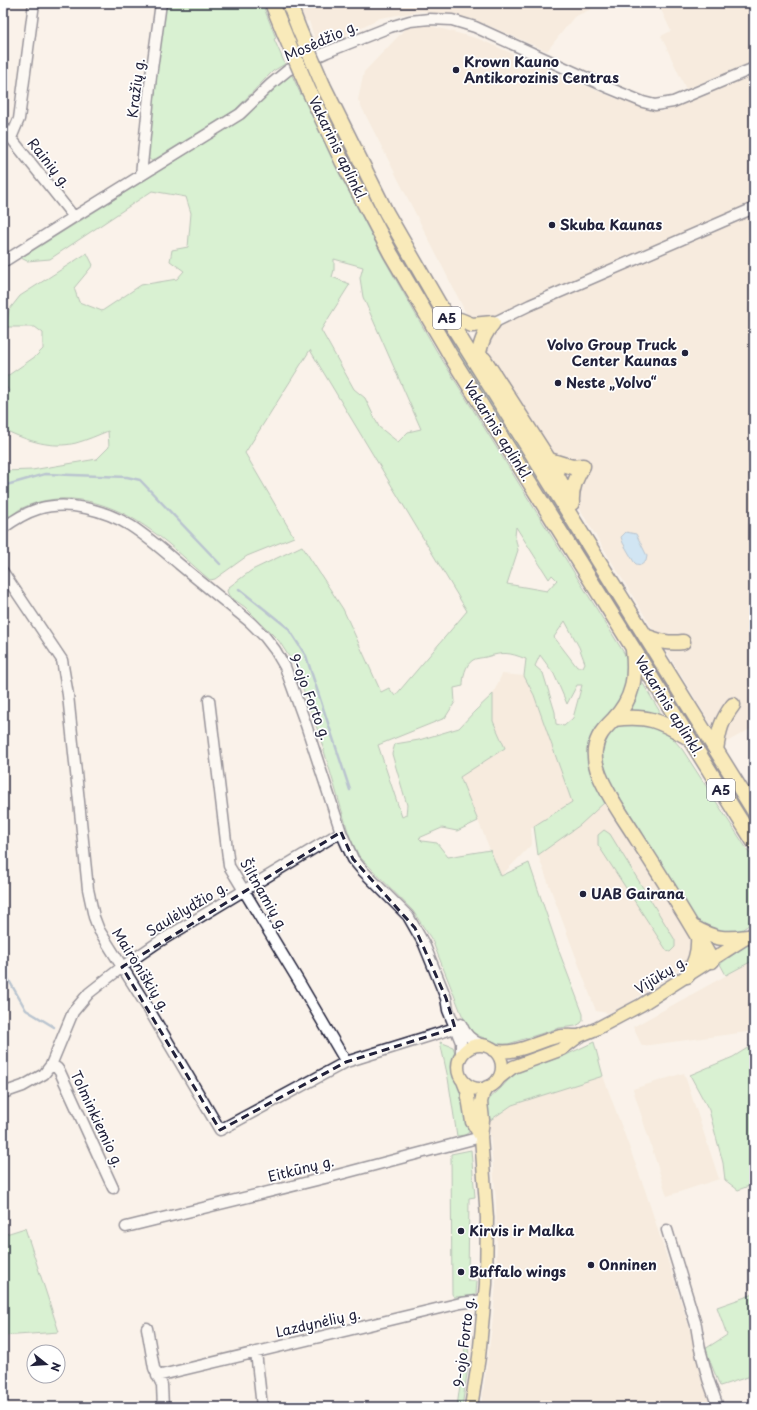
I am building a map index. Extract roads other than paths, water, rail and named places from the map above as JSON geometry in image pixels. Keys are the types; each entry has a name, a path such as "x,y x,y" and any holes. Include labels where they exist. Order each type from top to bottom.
{"highway":[{"name":"Vakarinis aplinkl.","path":"272,3 309,91 342,161 391,254 452,358 754,842"},
{"name":"Vakarinis aplinkl.","path":"290,3 299,29 323,85 386,212 439,304 754,811"},
{"path":"386,212 428,271 549,460 572,503 586,541"},
{"path":"460,320 472,325 493,323"},
{"path":"479,352 483,336 493,323"},
{"path":"549,460 572,466 583,466 577,476 572,494 572,503"},
{"path":"645,636 671,644 683,642"},
{"path":"633,647 635,674 634,682 627,700 614,719 604,728 596,743 595,762 599,774 613,800 695,931 712,961"},
{"path":"716,750 719,730 725,716 733,705"},
{"path":"614,719 632,717 650,718 671,727 689,738"},
{"path":"695,931 718,938 731,939 751,935"},
{"path":"687,976 697,958 698,948 695,931"}],"main road":[{"name":"Vijūkų g.","path":"498,1078 513,1067 562,1048 579,1036 618,1018 712,961 751,935"},
{"name":"Vijūkų g.","path":"487,1048 501,1052 510,1052 559,1036 579,1036"},
{"path":"470,1047 487,1048 500,1060 501,1066 498,1078 496,1082 487,1087 474,1088 463,1081 458,1068 459,1061 461,1055 470,1047"},
{"name":"9-ojo Forto g.","path":"463,1081 467,1091 472,1122 481,1137"},
{"name":"9-ojo Forto g.","path":"471,1407 485,1300 487,1218 481,1137 483,1120 481,1102 487,1087"}],"street":[{"path":"11,138 19,119 34,3"},
{"name":"Kražių g.","path":"141,175 151,76 161,3"},
{"name":"Mosėdžio g.","path":"3,262 240,114 270,84 288,70 355,41 410,21 430,19 452,20 475,27 609,88 643,102 655,105 673,102 754,68"},
{"name":"Rainių g.","path":"3,126 74,217"},
{"path":"493,323 530,305 754,208"},
{"name":"9-ojo Forto g.","path":"3,528 26,513 53,506 71,506 91,509 107,514 144,535 250,622 265,637 275,650 284,667 306,725 341,832 353,859 408,916 424,944 446,998 448,1010 459,1029 470,1038 487,1048"},
{"name":"Maironiškių g.","path":"3,572 62,660 68,695 90,905 99,930 148,1008 220,1130 346,1062 459,1029"},
{"name":"Šiltnamių g.","path":"209,700 229,866 346,1062"},
{"name":"Saulėlydžio g.","path":"3,1093 23,1086 44,1074 51,1065 73,1012 89,993 122,967 157,943 341,832"},
{"name":"9-ojo Forto g.","path":"459,1029 461,1055"},
{"name":"Tolminkiemio g.","path":"51,1065 57,1068 60,1072 113,1188"},
{"name":"Eitkūnų g.","path":"126,1227 338,1175 481,1137"},
{"path":"667,1230 696,1325 708,1379 718,1407"},
{"name":"Lazdynėlių g.","path":"157,1376 461,1303 485,1300"},
{"path":"147,1328 154,1368 162,1385 162,1407"},
{"path":"256,1352 262,1407"}],"water":[{"path":"626,532 636,534 647,556 646,561 641,565 634,562 623,543 621,537"}],"waterway":[{"path":"3,486 45,474 127,477 140,480 220,564"},
{"path":"239,589 288,628 306,656 350,790"},
{"path":"3,919 7,977 26,1010 54,1027"}],"place":[{"name":"Krown Kauno Antikorozinis Centras","path":"456,70"},
{"name":"Skuba Kaunas","path":"552,225"},
{"name":"Volvo Group Truck Center Kaunas","path":"685,353"},
{"name":"Neste „Volvo“","path":"558,383"},
{"name":"UAB Gairana","path":"583,894"},
{"name":"Kirvis ir Malka","path":"461,1231"},
{"name":"Onninen","path":"591,1265"},
{"name":"Buffalo wings","path":"461,1272"}]}
